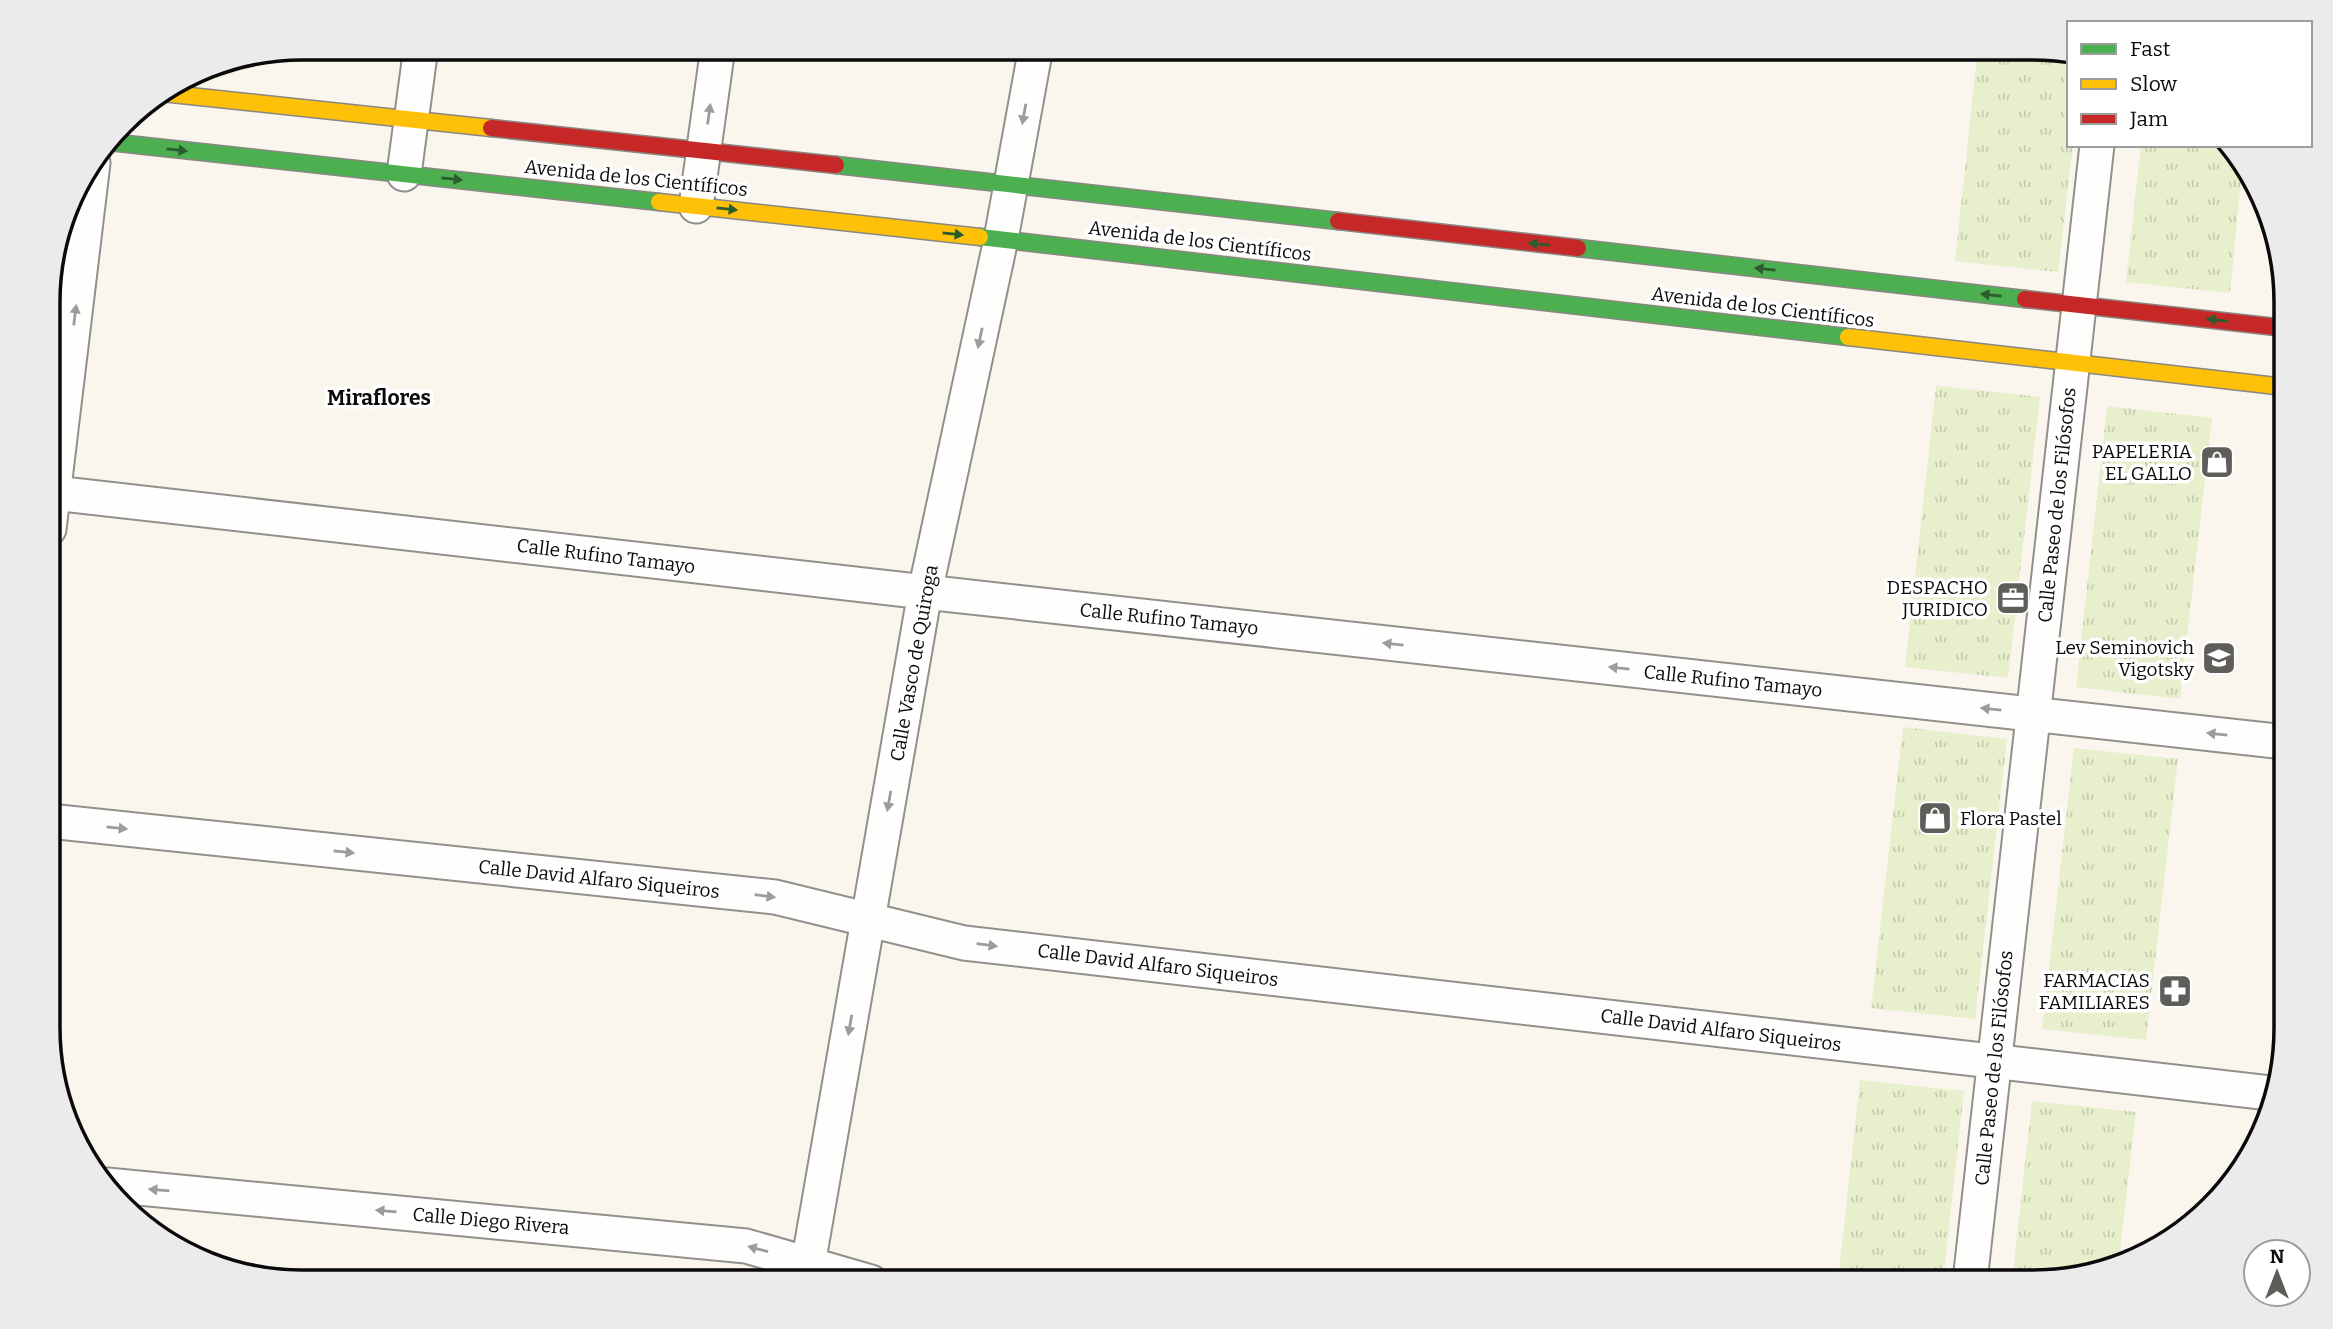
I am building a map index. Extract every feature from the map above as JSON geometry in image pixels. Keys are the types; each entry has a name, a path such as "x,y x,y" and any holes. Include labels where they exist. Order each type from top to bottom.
{"street":[{"path":"404,174 419,60"},
{"path":"696,206 716,60"},
{"name":"Calle Vasco de Quiroga","path":"807,1270 925,593 1001,239 1034,60"},
{"name":"Avenida de los Científicos","path":"176,95 411,122 1011,184 2273,327"},
{"name":"Avenida de los Científicos","path":"119,143 1001,239 2273,386"},
{"name":"Calle Paseo de los Filósofos","path":"1971,1269 2098,147"},
{"path":"60,442 91,182"},
{"name":"Calle Rufino Tamayo","path":"60,494 925,593 2273,741"},
{"name":"Calle David Alfaro Siqueiros","path":"60,822 775,897 964,943 2264,1092"},
{"name":"Calle Diego Rivera","path":"119,1186 746,1246 802,1270"}],"green space":[{"path":"1977,60 2067,63 2067,147 2073,147 2058,272 1955,261"},
{"path":"2141,147 2217,147 2241,181 2230,293 2126,282"},
{"path":"1936,386 2040,397 2008,678 1905,667"},
{"path":"2107,406 2212,418 2180,699 2076,687"},
{"path":"1903,727 2007,739 1975,1019 1871,1008"},
{"path":"2074,748 2178,759 2146,1040 2042,1029"},
{"path":"1860,1080 1964,1091 1944,1269 1839,1269"},
{"path":"2032,1101 2136,1112 2120,1252 2063,1267 2013,1269"}],"traffic: fast":[{"path":"119,143 659,202"},
{"path":"836,165 1338,221"},
{"path":"980,237 1848,337"},
{"path":"1578,248 2025,299"}],"traffic: slow":[{"path":"176,95 491,128"},
{"path":"659,202 980,237"},
{"path":"1848,337 2273,386"}],"traffic: jam":[{"path":"491,128 836,165"},
{"path":"1338,221 1578,248"},
{"path":"2025,299 2273,327"}],"place":[{"name":"PAPELERIA EL GALLO","path":"2217,462"},
{"name":"DESPACHO JURIDICO","path":"2013,598"},
{"name":"Lev Seminovich Vigotsky","path":"2219,658"},
{"name":"Flora Pastel","path":"1935,818"},
{"name":"FARMACIAS FAMILIARES","path":"2175,991"}],"district":[{"name":"Miraflores","path":"379,398"}]}
